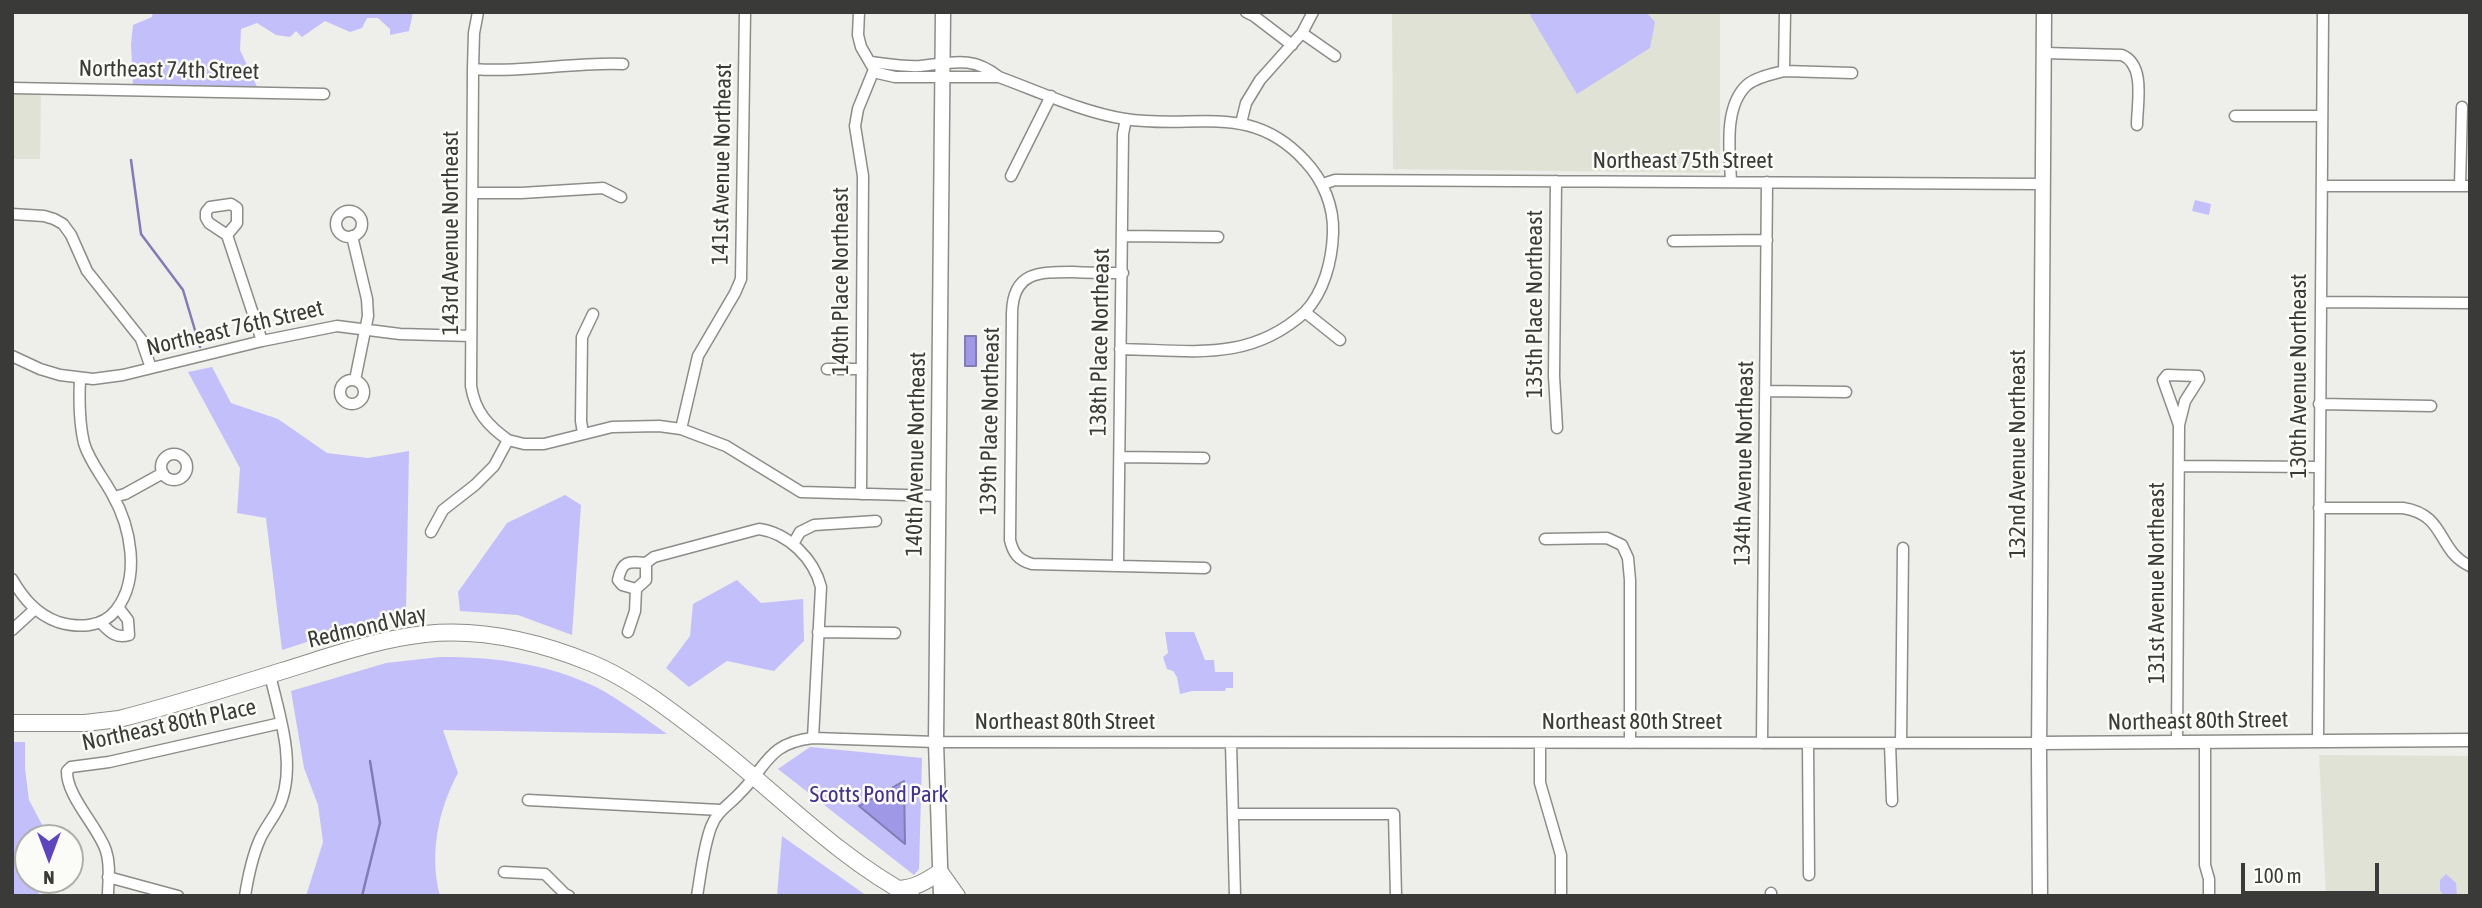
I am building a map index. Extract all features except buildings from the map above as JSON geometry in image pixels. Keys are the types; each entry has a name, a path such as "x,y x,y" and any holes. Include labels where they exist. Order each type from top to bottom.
{"main road":[{"name":"140th Avenue Northeast","path":"941,896 936,743 943,12"},
{"name":"132nd Avenue Northeast","path":"2040,896 2044,12"},
{"name":"Redmond Way","path":"12,723 85,723 119,719 381,642 425,634 465,633 504,637 572,656 614,674 692,727 860,864 905,892"},
{"path":"905,892 925,883 940,872 957,896"}],"street":[{"name":"143rd Avenue Northeast","path":"478,12 474,33 473,69 471,386 473,401 480,414 491,428 508,440"},
{"name":"141st Avenue Northeast","path":"681,429 698,356 741,279 745,12"},
{"path":"859,12 858,35 872,67 920,66 943,69 973,63 987,67 999,77 1083,108 1126,119 1241,123 1265,131 1291,146 1323,184 1333,225 1329,265 1314,303 1294,323 1257,343 1236,349 1121,349"},
{"path":"1246,12 1292,45"},
{"path":"1241,123 1246,103 1259,80 1302,33 1313,12"},
{"path":"1784,71 1785,12"},
{"name":"130th Avenue Northeast","path":"2318,740 2323,12"},
{"path":"1302,33 1335,56"},
{"path":"2044,53 2127,57 2133,64 2138,81 2137,125"},
{"path":"473,69 512,70 601,63 623,64"},
{"name":"140th Place Northeast","path":"861,494 863,176 855,126 858,108 872,67"},
{"path":"1731,182 1730,131 1734,107 1747,85 1784,71 1852,73"},
{"name":"Northeast 74th Street","path":"12,88 324,94"},
{"path":"1011,176 1051,96"},
{"path":"2322,187 2465,186 2462,107"},
{"path":"2235,116 2322,116"},
{"name":"138th Place Northeast","path":"1118,566 1123,134 1126,119"},
{"name":"Northeast 75th Street","path":"1323,184 1335,180 2042,184"},
{"name":"135th Place Northeast","path":"1556,181 1554,376 1557,428"},
{"name":"134th Avenue Northeast","path":"1762,743 1767,182"},
{"path":"473,193 603,188 621,197"},
{"path":"12,214 44,216 63,224 71,235 87,271 141,339 151,368"},
{"path":"227,235 262,341"},
{"path":"352,236 367,299 367,329 355,380"},
{"path":"1122,236 1217,237"},
{"path":"1672,241 1767,240"},
{"name":"139th Place Northeast","path":"1118,566 1032,564 1018,557 1012,550 1012,300 1020,284 1034,274 1123,273"},
{"path":"2321,302 2470,303"},
{"path":"1305,312 1340,340"},
{"path":"583,433 582,337 593,314"},
{"name":"Northeast 76th Street","path":"12,356 40,369 80,379 116,376 337,326 400,334 471,336"},
{"path":"827,369 862,369"},
{"name":"131st Avenue Northeast","path":"2177,742 2179,425 2185,401 2199,376 2164,377 2179,425"},
{"path":"12,579 16,597 48,618 75,626 89,626 110,617 124,598 131,568 127,531 114,497 85,445 81,430 80,379"},
{"path":"1766,391 1846,392"},
{"path":"2319,404 2431,406"},
{"path":"431,532 443,510 494,466 508,440 524,444 544,444 611,427 638,425 681,429 726,446 801,492 939,496"},
{"path":"1120,457 1204,458"},
{"path":"2179,466 2319,467"},
{"path":"114,497 125,494 163,473"},
{"path":"2319,508 2417,510 2435,523 2450,551 2470,566"},
{"path":"793,544 800,532 814,525 876,521"},
{"path":"646,563 646,580 636,589 630,589 618,580 624,564 646,563 654,557 759,529 776,533 805,556 817,571 821,587 813,738"},
{"path":"1545,539 1607,538 1622,545 1628,558 1630,743"},
{"path":"1892,801 1903,548"},
{"path":"1118,566 1205,568"},
{"path":"628,632 635,611 636,589"},
{"path":"100,622 113,635 129,635 128,620 118,607"},
{"path":"12,630 34,609"},
{"path":"818,632 895,633"},
{"path":"245,896 261,837 282,800 287,755 270,675"},
{"name":"Northeast 80th Place","path":"108,877 106,849 86,818 68,782 67,771 76,765 109,762 281,723"},
{"name":"Northeast 80th Street","path":"753,775 775,751 794,740 813,738 936,743 2039,743 2470,740"},
{"path":"2204,742 2205,865 2209,879 2209,896"},
{"path":"1231,743 1235,896"},
{"path":"1540,743 1540,783 1561,855 1562,896"},
{"path":"1808,743 1809,875"},
{"path":"697,896 706,843 720,810 740,794 753,775"},
{"path":"528,800 720,810"},
{"path":"1233,814 1394,814 1396,896"},
{"path":"504,872 545,873 569,896"},
{"path":"108,896 108,877 178,896"}],"shaded area":[{"path":"1392,12 1720,12 1720,173 1393,169"},
{"path":"12,92 41,92 40,159 12,159"},
{"path":"965,336 976,336 976,366 965,366"},
{"path":"2319,755 2470,756 2470,896 2326,896"},
{"path":"904,781 905,844 859,806"}],"green space":[{"path":"153,12 413,12 409,31 390,35 390,29 378,18 367,18 362,28 350,32 325,21 302,37 296,31 290,37 276,35 257,23 241,29 240,50 258,89 133,86 133,25 152,17"},
{"path":"1533,12 1646,12 1655,22 1650,48 1577,94 1530,15"},
{"path":"2195,200 2211,204 2209,215 2192,211"},
{"path":"212,367 231,403 278,419 327,453 368,458 409,451 406,610 282,650 266,518 237,513 240,468 188,372"},
{"path":"565,495 581,505 572,635 518,615 460,611 458,592 507,523"},
{"path":"737,580 761,603 803,599 804,641 774,671 727,661 689,687 666,668 690,636 693,604"},
{"path":"1165,632 1194,632 1205,660 1214,660 1215,672 1233,672 1233,688 1180,694 1177,677 1173,671 1167,669 1163,657 1168,653"},
{"path":"440,657 499,660 538,667 575,678 631,708 667,734 443,730 458,773 445,802 437,833 435,865 440,896 306,896 323,842 318,805 304,768 291,691 386,663"},
{"path":"12,742 25,742 29,800 42,824 14,824 14,894 38,894 12,896"},
{"name":"Scotts Pond Park","path":"810,747 922,758 919,869 914,875 778,769"},
{"path":"782,836 867,896 777,896"},
{"path":"2446,874 2456,883 2457,896 2444,896 2440,891 2440,880"}],"waterway":[{"path":"131,160 141,234 183,290 200,347"},
{"path":"362,896 380,823 370,761"}]}
